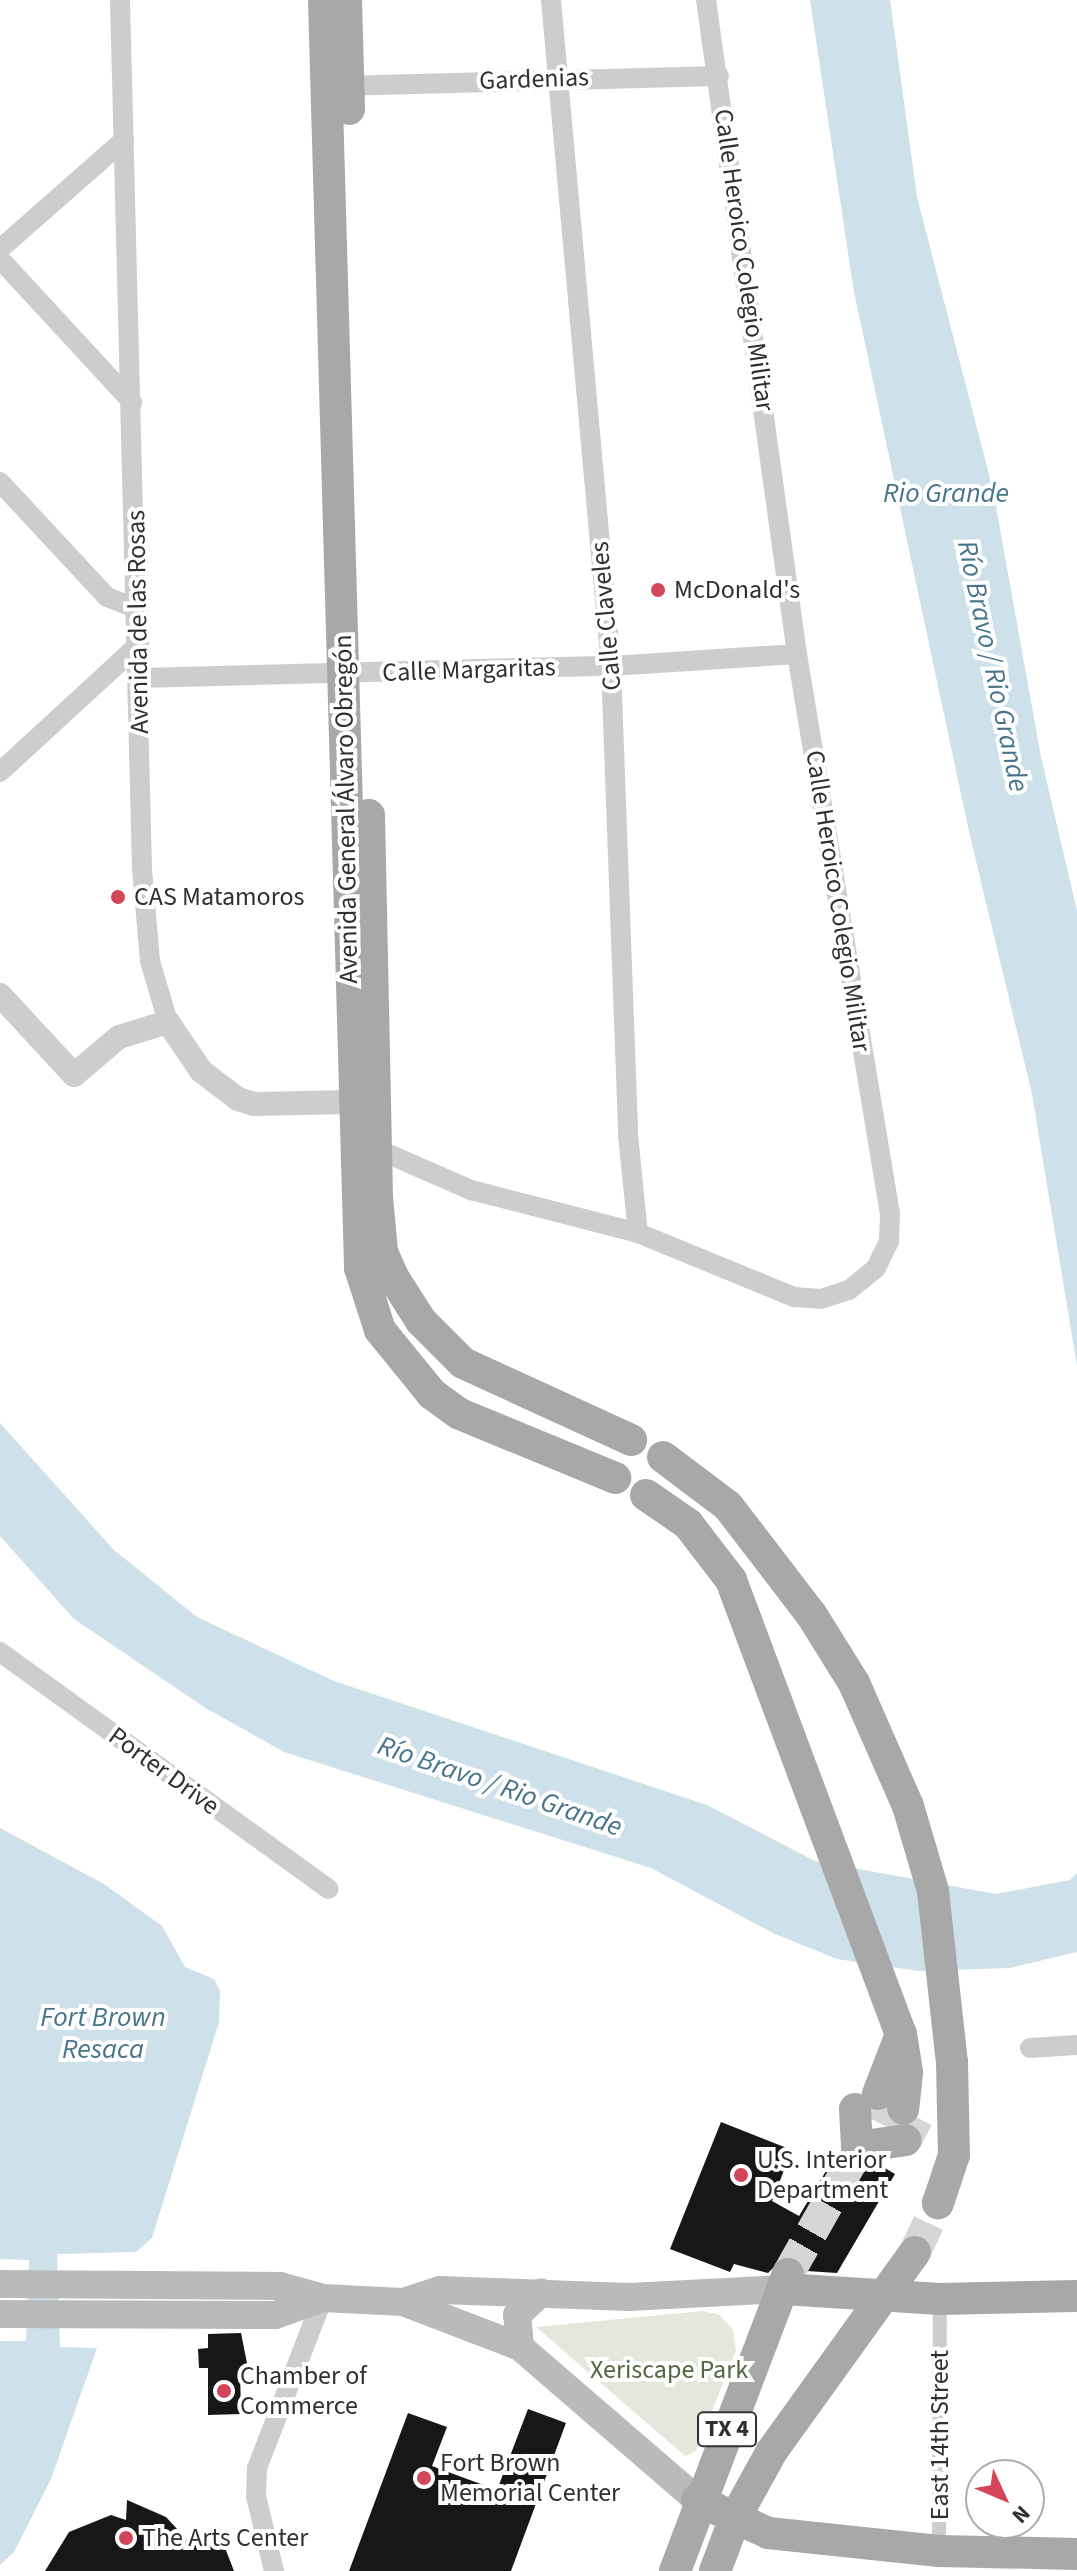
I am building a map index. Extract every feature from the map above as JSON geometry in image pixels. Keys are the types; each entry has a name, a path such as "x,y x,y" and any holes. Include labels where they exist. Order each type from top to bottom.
{"main road":[{"name":"Avenida General Álvaro Obregón","path":"324,0 337,86 360,949 377,1149 382,1252 438,1341 502,1386 631,1440"},
{"name":"Avenida General Álvaro Obregón","path":"337,86 346,0"},
{"name":"Avenida General Álvaro Obregón","path":"360,949 350,1102 360,1268 388,1342 424,1385 460,1414 615,1478"},
{"path":"663,1457 728,1506 811,1614 887,1752 917,1831 937,1917 951,2050 954,2155 938,2203"},
{"path":"646,1495 711,1547 757,1650 901,2034 885,2113 857,2149 885,2113"},
{"path":"887,2295 915,2252"},
{"path":"403,2302 440,2290 629,2297 786,2281 940,2299 1077,2296"},
{"name":"TX 4","path":"675,2571 697,2500 786,2281"},
{"path":"4,2284 280,2286 323,2298 403,2302 520,2347 697,2500 768,2533 939,2561 1077,2554"},
{"path":"520,2347 517,2315 541,2293"},
{"name":"TX 4","path":"715,2571 735,2518 826,2372 887,2295"},
{"path":"2,2314 275,2315 323,2298"}],"street":[{"name":"Avenida de las Rosas","path":"120,0 145,927 168,1022 201,1071 238,1099 254,1104 350,1102"},
{"name":"Calle Claveles","path":"551,0 611,666 628,1135 638,1233"},
{"name":"Calle Heroico Colegio Militar","path":"377,1149 446,1182 638,1233 794,1297 821,1299 849,1290 876,1268 889,1241 890,1214 797,654 719,76 706,0"},
{"name":"Gardenias","path":"337,86 557,77 719,76"},
{"path":"0,249 124,140"},
{"path":"0,259 132,402"},
{"path":"0,482 107,597 138,609"},
{"path":"3,764 139,644"},
{"name":"Calle Margaritas","path":"140,678 611,666 797,654"},
{"path":"0,995 74,1075 119,1037 168,1022"},
{"name":"Porter Drive","path":"0,1652 329,1889"},
{"path":"1030,2048 1077,2045"},
{"path":"274,2571 256,2496 257,2468 323,2298"},
{"name":"East 14th Street","path":"939,2561 940,2299"}],"green space":[{"name":"Xeriscape Park","path":"703,2311 720,2315 733,2330 736,2351 696,2451 685,2456 536,2327"}],"water":[{"name":"Rio Grande","path":"810,0 890,0 917,197 993,490 1041,757 1077,911 1077,1366 1032,1094 970,836 854,292"},
{"name":"Río Bravo / Rio Grande","path":"0,1423 114,1550 197,1617 334,1681 707,1805 815,1861 996,1894 1070,1880 1077,1873 1077,1952 1010,1968 919,1971 837,1959 775,1934 651,1868 284,1752 204,1707 74,1619 0,1536"},
{"name":"Fort Brown Resaca","path":"0,1828 104,1884 162,1926 185,1967 214,1979 220,1991 219,2022 152,2238 136,2252 57,2254 60,2347 97,2348 51,2479 14,2552 0,2565 0,2341 26,2341 29,2260 0,2259"}],"building":[{"path":"721,2122 792,2150 772,2201 799,2216 838,2151 849,2164 876,2163 895,2174 837,2273 807,2271 802,2261 786,2255 768,2273 734,2264 730,2272 670,2249"},
{"name":"Chamber of Commerce","path":"241,2333 248,2368 240,2368 241,2414 208,2415 208,2368 199,2368 198,2349 208,2348 208,2334"},
{"name":"Fort Brown Memorial Center","path":"528,2409 566,2423 511,2571 349,2571 408,2413 447,2427 432,2466 497,2490"},
{"name":"The Arts Center","path":"127,2500 166,2517 191,2544 217,2527 234,2571 45,2571 69,2532 111,2515 126,2520"}],"tunnel":[{"path":"879,2123 890,2101"},
{"path":"906,2140 917,2118"},
{"path":"788,2274 857,2152"},
{"path":"915,2252 938,2203"}],"place":[{"name":"McDonald's","path":"658,590"},
{"name":"CAS Matamoros","path":"118,897"},
{"name":"U.S. Interior Department","path":"741,2175"},
{"name":"Chamber of Commerce","path":"224,2391"},
{"name":"Fort Brown Memorial Center","path":"424,2478"},
{"name":"The Arts Center","path":"126,2538"}]}
